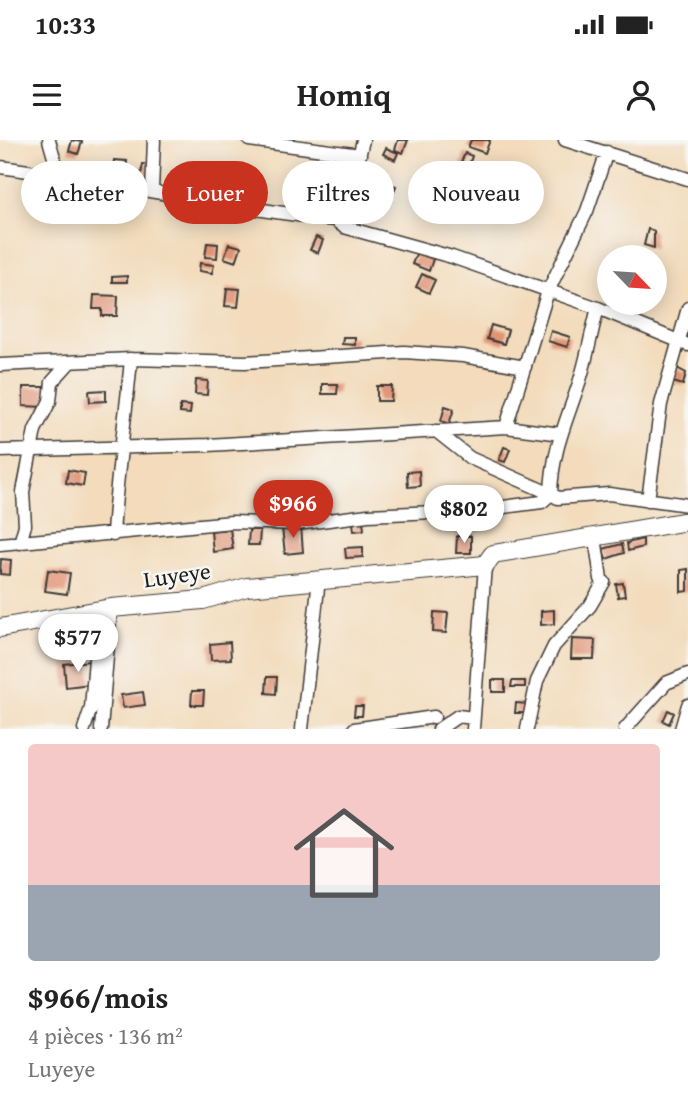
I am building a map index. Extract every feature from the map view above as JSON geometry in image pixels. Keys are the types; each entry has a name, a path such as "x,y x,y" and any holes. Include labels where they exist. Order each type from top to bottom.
{"street":[{"path":"49,140 55,161"},
{"path":"152,191 154,140"},
{"path":"249,140 360,155"},
{"path":"358,161 363,140"},
{"path":"565,140 688,178"},
{"path":"506,427 548,291 587,211 607,152"},
{"path":"0,167 21,170"},
{"path":"148,190 282,214"},
{"path":"340,224 452,257 597,308"},
{"path":"648,500 661,404 683,343 688,308"},
{"path":"0,544 232,522 297,524 368,515 480,510 542,502 551,494 552,464 581,375 597,312"},
{"path":"615,315 683,343"},
{"path":"0,365 131,359 245,362 404,352 463,356 525,368"},
{"path":"113,535 116,479 123,447 131,359"},
{"path":"20,543 25,525 23,492 38,422 50,401 52,382 70,362"},
{"path":"0,451 506,427 561,434"},
{"path":"436,431 470,458 558,498 609,494 688,505"},
{"name":"Luyeye","path":"0,628 105,609 204,600 247,587 485,565 492,554 688,521"},
{"path":"527,729 537,681 554,646 590,606 604,582 601,579 595,537"},
{"path":"354,729 437,723 458,716 473,724 485,565"},
{"path":"302,729 319,579"},
{"path":"84,729 91,708 105,609"},
{"path":"101,729 105,609"},
{"path":"625,729 663,686 688,674"},
{"path":"681,729 688,705"}],"building":[{"path":"72,140 82,142 78,154 69,151"},
{"path":"398,140 408,140 403,153 395,150"},
{"path":"471,140 490,140 485,153 468,147"},
{"path":"386,148 398,153 395,160 383,154"},
{"path":"465,153 472,156 470,161 462,161"},
{"path":"648,229 654,231 654,245 644,245"},
{"path":"316,237 323,240 318,253 310,250"},
{"path":"207,243 218,244 217,258 205,257"},
{"path":"229,244 241,247 236,262 224,258"},
{"path":"417,252 433,259 429,271 412,264"},
{"path":"200,263 214,265 212,273 199,271"},
{"path":"422,274 435,280 429,293 416,287"},
{"path":"127,276 127,282 112,282 112,277"},
{"path":"227,288 240,289 238,307 225,306"},
{"path":"94,295 118,296 117,316 102,316 102,309 93,309"},
{"path":"491,325 508,330 504,344 487,339"},
{"path":"551,331 570,337 567,347 548,341"},
{"path":"343,337 355,337 355,345 342,344"},
{"path":"677,368 686,373 683,385 673,382"},
{"path":"196,380 208,381 207,395 195,394"},
{"path":"322,384 338,384 337,394 322,394"},
{"path":"377,386 392,386 391,401 377,401"},
{"path":"23,387 46,387 45,407 23,406"},
{"path":"106,390 106,401 90,402 89,391"},
{"path":"180,405 191,406 190,414 180,413"},
{"path":"445,406 454,409 449,424 441,421"},
{"path":"504,447 510,449 505,462 499,460"},
{"path":"68,470 85,473 83,486 66,483"},
{"path":"419,471 420,486 408,487 407,472"},
{"path":"363,521 364,530 354,531 353,522"},
{"path":"301,526 303,552 285,554 282,528"},
{"path":"230,529 233,549 213,552 211,531"},
{"path":"249,530 260,530 259,545 248,545"},
{"path":"457,536 471,536 471,553 456,553"},
{"path":"643,539 643,547 628,551 627,543"},
{"path":"622,544 624,553 606,559 603,549"},
{"path":"363,547 363,557 346,558 345,548"},
{"path":"1,559 11,560 10,575 0,574"},
{"path":"688,569 688,591 681,592 681,570"},
{"path":"48,570 70,573 67,594 45,591"},
{"path":"623,583 625,596 618,597 616,584"},
{"path":"554,610 554,624 541,625 541,611"},
{"path":"434,612 448,613 446,633 433,632"},
{"path":"572,639 595,640 594,659 571,659"},
{"path":"230,642 231,659 211,660 210,644"},
{"path":"89,661 91,684 66,687 64,664"},
{"path":"267,677 277,677 276,694 266,693"},
{"path":"492,680 505,680 505,692 492,692"},
{"path":"512,681 525,681 525,687 511,687"},
{"path":"192,691 204,691 203,705 191,705"},
{"path":"143,692 145,705 123,708 121,695"},
{"path":"516,703 528,704 528,713 515,713"},
{"path":"355,706 363,706 362,716 354,716"},
{"path":"668,710 674,713 669,724 663,721"}]}
